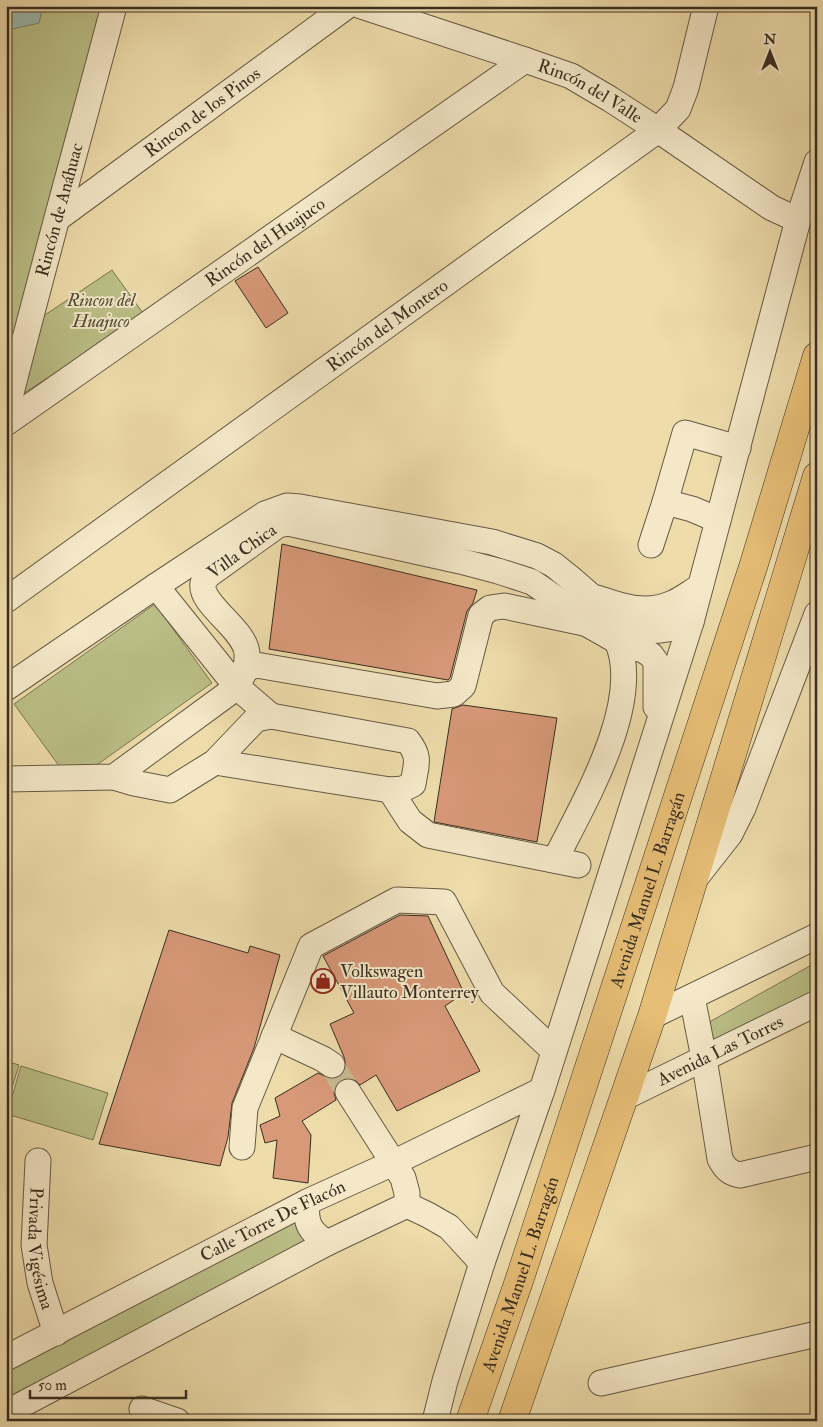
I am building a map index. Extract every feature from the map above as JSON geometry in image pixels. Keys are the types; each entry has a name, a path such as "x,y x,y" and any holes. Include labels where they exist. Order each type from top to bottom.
{"highway":[{"name":"Avenida Manuel L. Barragán","path":"470,1421 519,1281 754,564 817,356"},
{"path":"512,1421 652,1016 817,476"}],"street":[{"name":"Rincón de Anáhuac","path":"6,413 38,285 58,218 114,6"},
{"name":"Rincon de los Pinos","path":"58,218 347,6"},
{"name":"Rincón del Valle","path":"361,6 571,76 658,130 772,208 798,220"},
{"name":"Rincón del Montero","path":"6,600 658,130 678,109 686,88 706,6"},
{"name":"Rincón del Huajuco","path":"6,423 525,60"},
{"path":"435,1421 445,1381 482,1263 542,1090 691,622 798,220 817,162"},
{"path":"650,545 685,434 738,448"},
{"path":"665,502 718,520"},
{"name":"Villa Chica","path":"241,678 248,656 246,648 239,635 208,600 204,592 203,583 207,576 278,525 287,506 492,542 537,556 570,576 623,626 634,630 661,630 675,628 691,622"},
{"name":"Villa Chica","path":"6,688 265,514 284,515 532,582 570,608 587,624 624,645 643,650 652,655 656,662 656,731"},
{"path":"507,574 508,548"},
{"path":"156,586 241,678 271,716"},
{"path":"592,597 637,610 654,609 674,603 700,587"},
{"path":"114,777 256,665 437,696 454,694 463,686 481,614 490,608 504,606 587,624"},
{"path":"694,880 730,834 743,808 817,614"},
{"path":"390,790 410,822 428,835 567,863 619,716 623,686 622,652 617,641"},
{"path":"6,779 114,777 134,784 170,790 215,762 256,719 271,716 408,741 414,748 417,756 413,784 403,789 390,790 215,762"},
{"path":"242,1147 245,1108 311,946 397,900 444,902 492,992 554,1051"},
{"path":"652,1016 817,936"},
{"path":"692,997 720,1159 728,1171 740,1175 817,1157"},
{"name":"Avenida Las Torres","path":"625,1097 817,1003"},
{"path":"274,1036 323,1058 332,1065"},
{"name":"Calle Torre De Flacón","path":"6,1358 307,1202 542,1090"},
{"path":"348,1092 398,1169 405,1185 407,1205"},
{"name":"Privada Vigésima","path":"38,1162 34,1245 40,1284 56,1332"},
{"path":"307,1202 307,1223 319,1238 327,1243"},
{"path":"407,1205 449,1227 482,1263"},
{"path":"6,1413 327,1243 407,1205"},
{"path":"601,1383 817,1334"},
{"path":"142,1409 177,1421"}],"green space":[{"path":"6,6 101,6 6,369"},
{"name":"Rincon del Huajuco","path":"112,270 145,316 24,393 39,319"},
{"path":"155,604 212,683 91,769 62,770 14,704"},
{"path":"817,962 817,996 713,1041 708,1029 711,1021"},
{"path":"6,1061 19,1065 6,1107"},
{"path":"21,1066 108,1093 93,1140 7,1114"},
{"path":"297,1216 310,1242 6,1398 6,1365"}],"water":[{"path":"6,6 43,6 39,23 12,29 6,21"}],"building":[{"path":"258,267 288,313 266,328 235,281"},
{"path":"282,544 477,590 473,603 467,611 450,678 448,680 269,649"},
{"path":"463,705 557,718 537,842 434,822 452,709"},
{"path":"400,915 428,916 464,993 445,1006 480,1071 397,1111 376,1075 360,1085 354,1079 347,1078 341,1080 335,1086 336,1100 302,1121 311,1135 308,1183 273,1178 277,1140 265,1143 260,1125 280,1116 275,1098 318,1073 331,1079 338,1078 344,1073 346,1066 330,1024 354,1013 323,956"},
{"path":"169,930 248,953 250,946 280,955 254,1048 232,1103 228,1137 220,1166 99,1144"}],"tunnel":[{"path":"332,1065 348,1092"}],"place":[{"name":"Volkswagen Villauto Monterrey","path":"323,981"}]}
